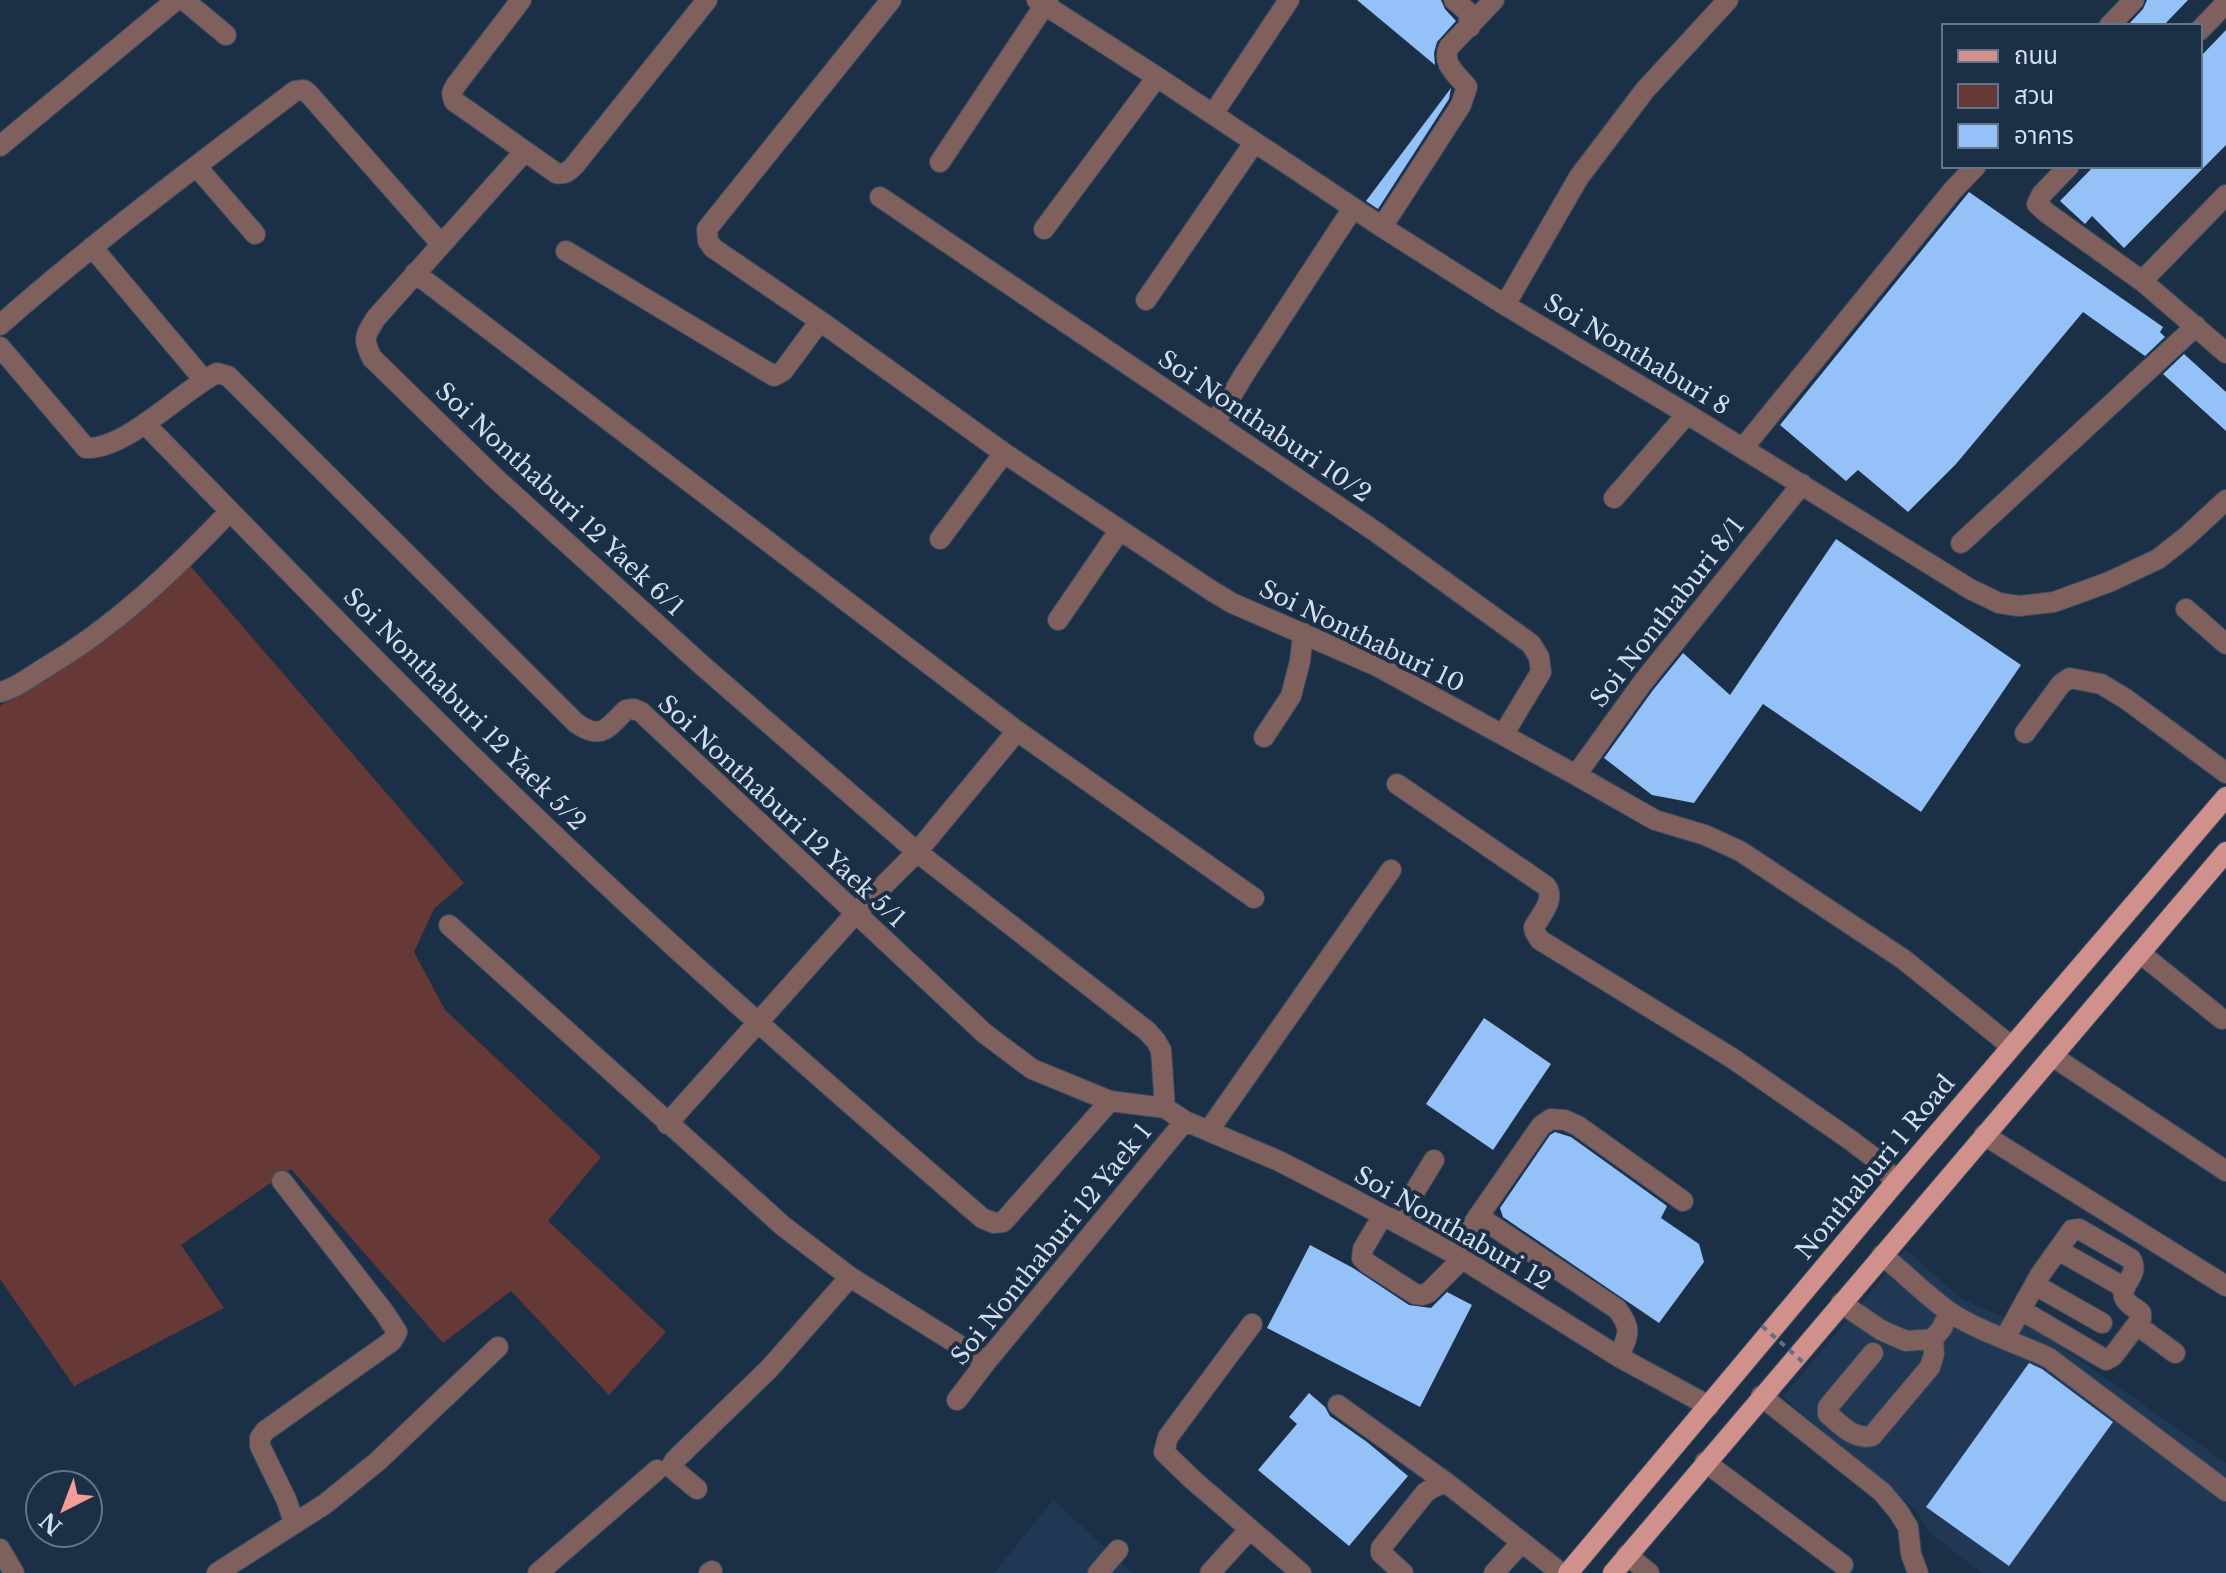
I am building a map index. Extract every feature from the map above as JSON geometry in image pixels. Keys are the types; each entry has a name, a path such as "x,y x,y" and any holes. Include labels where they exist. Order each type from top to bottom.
{"main road":[{"name":"Nonthaburi 1 Road","path":"1568,1573 2011,1046 2226,797"},
{"path":"1613,1573 2226,852"}],"street":[{"path":"0,146 176,0"},
{"path":"184,0 226,35"},
{"path":"521,0 452,91 454,101 556,173 562,174 569,172 707,0"},
{"name":"Soi Nonthaburi 10","path":"891,0 707,229 708,241 713,248 1004,453 1232,603 1377,666 1655,820 1705,835 1740,851 1903,959 2011,1046"},
{"path":"1213,114 1289,0"},
{"path":"1454,0 1468,12 1470,27"},
{"path":"1382,227 1461,105 1467,87 1447,64 1445,55 1494,0"},
{"path":"1505,305 1579,177 1645,90 1728,0"},
{"path":"2111,24 2134,0"},
{"path":"940,162 1044,2"},
{"name":"Soi Nonthaburi 8","path":"1044,2 1254,143 1505,305 1970,589 1999,603 2019,606 2054,602 2109,582 2158,559 2223,507"},
{"path":"2202,28 2226,3"},
{"path":"1044,229 1157,77"},
{"path":"0,325 92,247 300,90 308,93 441,244"},
{"path":"1146,300 1254,143"},
{"name":"Soi Nonthaburi 12 Yaek 6/1","path":"525,151 376,318 365,336 372,358 493,476 704,667 917,852"},
{"path":"196,166 255,234"},
{"path":"1743,448 1974,168"},
{"path":"2067,168 2042,194 2037,204 2142,281 2226,353"},
{"path":"2142,281 2226,195"},
{"name":"Soi Nonthaburi 10/2","path":"880,197 1376,532 1534,647 1541,672 1503,735"},
{"path":"1215,423 1353,208"},
{"path":"0,347 86,448 106,444 145,424 204,380 92,247"},
{"path":"566,251 774,376 783,371 820,321"},
{"path":"415,273 1017,731 1254,898"},
{"path":"1961,543 2196,326"},
{"name":"Soi Nonthaburi 12 Yaek 5/1","path":"204,380 217,373 228,376 576,723 587,731 598,733 606,730 626,710 641,712 984,1033 1032,1069 1110,1101 1165,1108"},
{"path":"1614,498 1687,414"},
{"name":"Soi Nonthaburi 12 Yaek 5/2","path":"145,424 501,785 756,1023 982,1218 994,1223 1003,1222 1110,1101"},
{"path":"940,539 1004,453"},
{"name":"Soi Nonthaburi 8/1","path":"1576,775 1643,682 1802,484"},
{"path":"0,692 61,659 118,619 182,562 230,511"},
{"path":"1058,620 1119,531"},
{"path":"2186,609 2226,644"},
{"path":"1264,737 1291,696 1303,633"},
{"path":"2025,733 2061,684 2070,678 2093,682 2126,699 2226,773"},
{"path":"667,1124 855,914 917,852 1017,731"},
{"path":"1397,784 1546,886 1550,898 1534,927 1540,940 1732,1058 1881,1163 1895,1183"},
{"path":"917,852 1147,1031 1161,1050 1165,1108"},
{"path":"1209,1130 1391,870"},
{"path":"449,925 783,1226 850,1277 986,1362"},
{"path":"2140,953 2222,1019"},
{"path":"2052,1056 2226,1171"},
{"name":"Soi Nonthaburi 12","path":"1165,1108 1185,1121 1279,1161 1458,1256 1619,1357 1709,1406"},
{"path":"1434,1160 1363,1249 1362,1258 1367,1263 1415,1294 1428,1293 1458,1256 1478,1216 1541,1126 1551,1119 1565,1120 1578,1126 1683,1201"},
{"name":"Soi Nonthaburi 12 Yaek 1","path":"957,1400 1185,1121"},
{"path":"1984,1135 2226,1286"},
{"path":"282,1181 397,1332 392,1341 265,1431 260,1438 260,1446 294,1522"},
{"path":"1478,1216 1617,1309 1628,1322 1629,1331 1619,1357"},
{"path":"2005,1338 2035,1285 2076,1228 2131,1259 2135,1268 2124,1290 2085,1347"},
{"path":"2058,1250 2124,1290"},
{"path":"1882,1255 1949,1312 2049,1358 2226,1491"},
{"path":"697,1489 673,1469 675,1460 769,1369 850,1277"},
{"path":"2035,1285 2102,1323"},
{"path":"2021,1310 2106,1360 2113,1356 2141,1319 2141,1313 2124,1298 2124,1290"},
{"path":"1841,1303 1881,1330 1906,1341 1933,1339"},
{"path":"1873,1353 1828,1407 1828,1414 1862,1438 1872,1436 1930,1367 1934,1354 1933,1339 1949,1312"},
{"path":"1252,1324 1168,1437 1164,1452 1301,1573"},
{"path":"2137,1325 2175,1353"},
{"path":"217,1573 325,1504 378,1461 498,1347"},
{"path":"1761,1396 1882,1492 1908,1527 1911,1554 1918,1573"},
{"path":"1338,1405 1448,1484 1561,1573"},
{"path":"1705,1462 1843,1565"},
{"path":"538,1573 657,1470"},
{"path":"1403,1573 1381,1553 1381,1548 1425,1493 1448,1484"},
{"path":"1210,1573 1250,1529"},
{"path":"1494,1573 1522,1542"},
{"path":"0,1549 14,1573"},
{"path":"1098,1573 1118,1550"},
{"path":"1627,1555 1649,1573"}],"path":[{"path":"1762,1326 1803,1362"}],"shaded area":[{"path":"1906,1250 1962,1299 2043,1334 2226,1463 2226,1573 1982,1573 1931,1534 1916,1510 1783,1397"},
{"path":"1053,1500 1133,1573 994,1573"}],"green space":[{"path":"187,562 464,883 434,909 414,952 445,1010 601,1157 548,1221 666,1332 609,1395 511,1291 443,1343 291,1169 181,1245 224,1308 74,1386 0,1279 0,706"}],"building":[{"path":"1357,0 1441,0 1456,21 1437,42 1435,65"},
{"path":"2147,0 2188,0 2165,24 2129,24"},
{"path":"2226,30 2226,145 2124,248 2092,216 2085,224 2060,201 2092,168 2202,168 2202,55"},
{"path":"1451,88 1449,99 1378,209 1366,201"},
{"path":"1969,192 2163,327 2160,332 2165,337 2145,356 2083,312 1956,464 1908,512 1858,470 1846,481 1780,425"},
{"path":"2184,354 2226,392 2226,431 2163,374"},
{"path":"1836,539 2021,665 1921,812 1763,704 1694,803 1652,795 1604,758 1683,653 1730,695"},
{"path":"1484,1018 1551,1064 1493,1150 1426,1104"},
{"path":"1555,1132 1571,1137 1667,1206 1661,1218 1699,1244 1704,1262 1659,1323 1503,1217 1500,1208"},
{"path":"1310,1245 1353,1268 1409,1305 1431,1308 1447,1292 1472,1305 1420,1407 1267,1328"},
{"path":"2029,1363 2042,1369 2113,1422 2009,1566 1926,1507"},
{"path":"1309,1393 1330,1416 1408,1476 1349,1546 1258,1470 1297,1424 1289,1417"}]}
